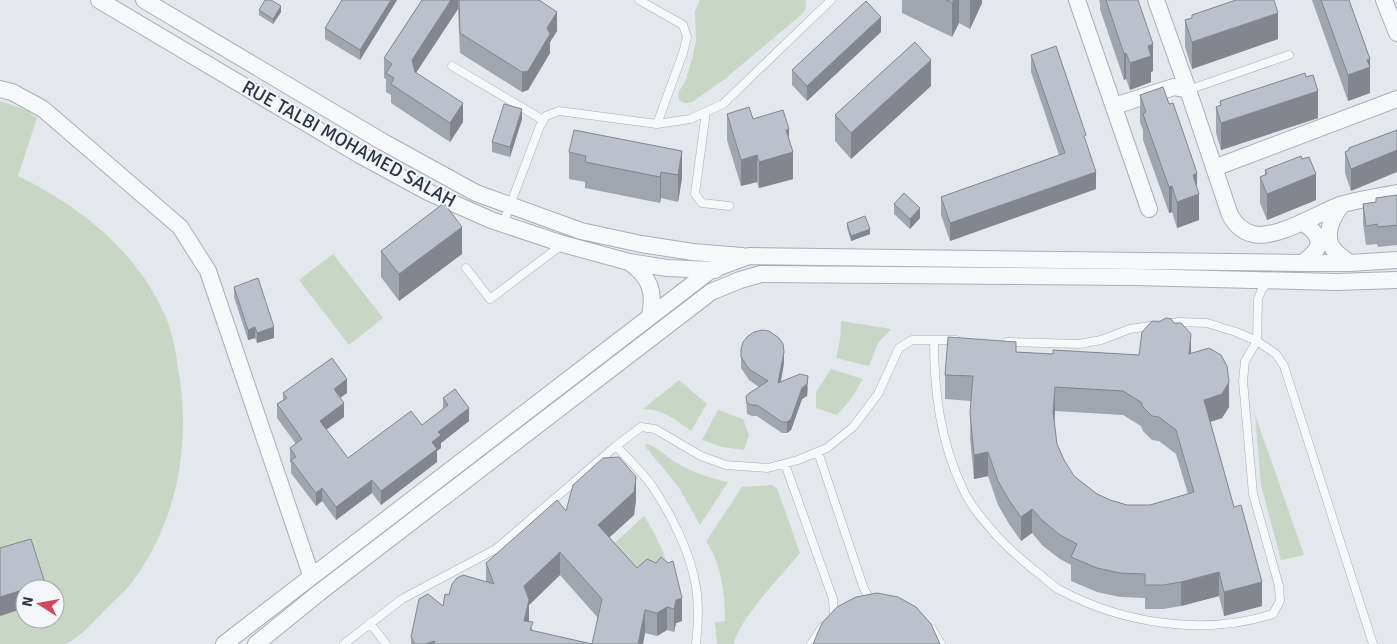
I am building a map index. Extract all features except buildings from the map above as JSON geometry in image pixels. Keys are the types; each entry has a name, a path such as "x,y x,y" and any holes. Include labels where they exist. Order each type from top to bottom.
{"street":[{"name":"RUE TALBI MOHAMED SALAH","path":"99,0 428,192 503,224 563,244 629,262 667,268 762,274"},
{"name":"RUE TALBI MOHAMED SALAH","path":"144,0 383,142 476,193 581,230 641,244 685,251 749,256 1302,263 1350,263 1397,260"},
{"path":"1077,0 1149,209"},
{"path":"1156,0 1230,215 1235,224 1244,231 1254,235 1268,235 1302,222 1323,231 1335,250 1350,263"},
{"path":"1384,0 1397,33"},
{"path":"1114,106 1174,87 1188,90"},
{"path":"0,89 12,92 43,109 180,227 208,271 312,575"},
{"path":"1214,168 1397,98"},
{"path":"1302,222 1313,229 1329,231 1335,212 1342,205 1397,193"},
{"path":"1302,263 1311,257 1319,246 1323,231 1342,205"},
{"path":"685,251 704,261 711,270 714,280 711,292"},
{"path":"224,644 711,270 749,256"},
{"path":"629,262 639,269 647,279 652,291 650,316"},
{"path":"256,644 320,592 711,292 740,280 762,274 1270,279 1336,282 1397,280"}],"lane":[{"path":"639,0 683,25 687,37 657,124"},
{"path":"503,224 546,116 558,111 657,124 690,119 723,104 831,0"},
{"path":"1188,90 1289,55"},
{"path":"452,66 543,120"},
{"path":"706,112 695,194 702,202 729,206"},
{"path":"466,268 490,299 563,244"},
{"path":"1242,279 1255,291 1258,299"},
{"path":"934,340 934,376 938,407 951,461 963,489 980,517 1012,552 1059,590 1094,606 1158,623 1216,626 1256,620 1273,614 1280,600 1279,586 1253,494 1243,381 1245,361 1257,341 1258,299 1262,289 1270,279"},
{"path":"1002,342 1079,344 1100,340 1130,329 1179,322 1207,323 1257,341 1276,354 1284,366 1373,644"},
{"path":"344,644 402,599 496,549 616,446 641,427 655,429 701,456 726,464 768,468 785,464 827,448 854,428 878,394 899,348 912,340 964,340"},
{"path":"616,446 653,487 670,516 686,550 696,587 698,627 696,644"},
{"path":"818,452 864,589 874,604"},
{"path":"785,464 837,615 819,630 811,644"},
{"path":"370,623 386,644"},
{"path":"926,624 932,629 941,644"}],"green space":[{"path":"700,0 805,0 806,6 801,15 726,78 694,101 686,103 679,100 678,93 685,82 692,59 696,41 695,11"},
{"path":"0,101 26,110 37,118 18,176 64,202 106,234 141,274 155,296 171,332 182,395 182,449 178,475 172,501 152,551 131,584 86,630 64,644 0,644"},
{"path":"333,254 383,318 349,345 299,280"},
{"path":"841,321 891,329 878,343 869,366 836,358 840,340"},
{"path":"831,369 863,379 851,399 837,415 816,408 816,392"},
{"path":"679,380 707,404 691,431 663,413 643,409"},
{"path":"718,410 743,419 749,435 744,450 722,447 702,440"},
{"path":"1255,414 1304,555 1281,560 1261,485"},
{"path":"648,444 688,469 728,482 700,525 678,486 644,445"},
{"path":"772,485 777,488 800,553 752,610 737,634 734,644 717,644 715,622 725,621 722,580 716,560 706,542 742,487"},
{"path":"644,516 659,543 670,573 637,574 608,549"}]}
